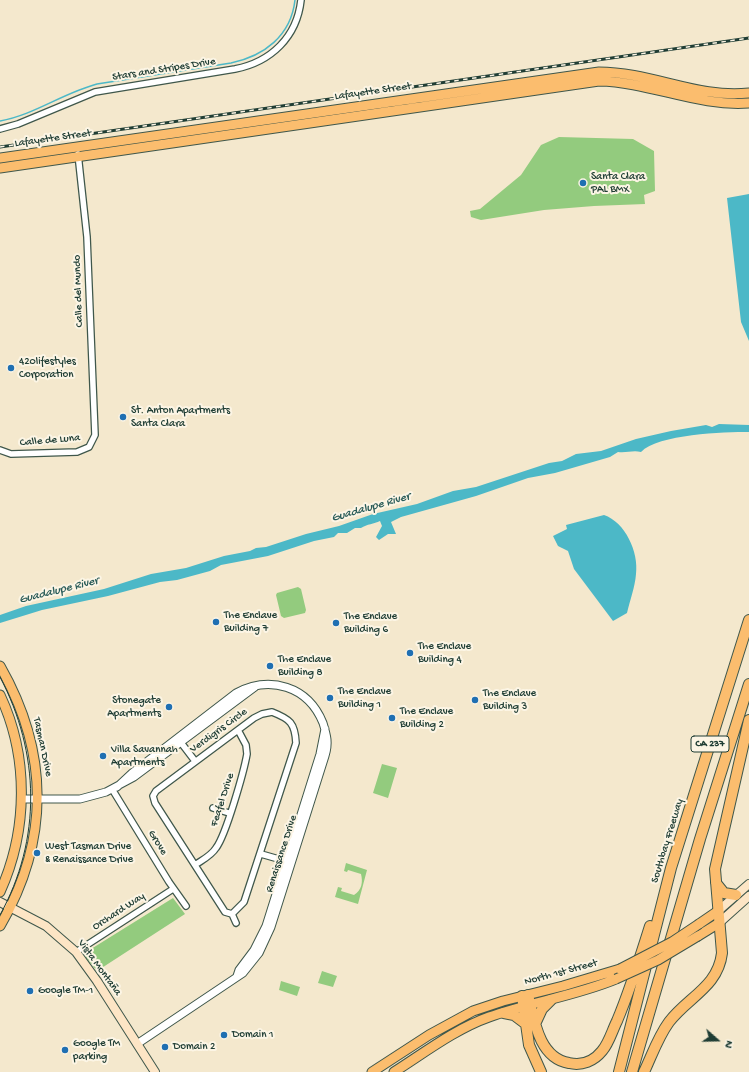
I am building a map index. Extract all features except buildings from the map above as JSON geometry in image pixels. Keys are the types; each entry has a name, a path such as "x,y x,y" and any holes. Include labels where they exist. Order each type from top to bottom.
{"highway":[{"name":"Southbay Freeway","path":"619,1072 671,868 749,620"},
{"name":"CA 237","path":"632,1072 698,847 749,684"},
{"path":"644,1072 668,1024 680,1009 713,980 717,972 722,953 714,881 717,857 749,720"},
{"path":"526,1001 531,1023 544,1047 555,1058 564,1062 584,1064 594,1059 602,1052 609,1040 623,1006 665,878 671,868"},
{"path":"714,881 724,894 736,895"},
{"path":"541,1072 529,1045 531,1023 551,1000"},
{"path":"504,1012 531,1023"}],"main road":[{"name":"Lafayette Street","path":"0,168 78,152 599,72 631,74 717,93 749,93"},
{"name":"Lafayette Street","path":"0,158 78,152 599,81 630,83 716,102 749,103"},
{"name":"Tasman Drive","path":"0,667 16,699 27,729 36,767 38,799 36,826 32,848 21,885 0,926"},
{"path":"0,695 9,717 18,753 22,799 20,823 14,854 0,892"},
{"name":"North 1st Street","path":"394,1072 469,1026 504,1012 526,1001 620,969 653,952 718,911 749,884"},
{"name":"North 1st Street","path":"372,1072 461,1017 491,1005 551,1000 590,990 658,960 719,923 749,896"},
{"name":"Vista Montaña","path":"0,902 46,926 76,952 97,981 155,1072"}],"street":[{"name":"Stars and Stripes Drive","path":"0,129 18,124 95,92 235,70 255,64 268,57 288,37 298,17 301,0"},
{"name":"Calle del Mundo","path":"78,152 87,237 95,435"},
{"name":"Calle de Luna","path":"0,450 11,454 77,452 89,447 95,435"},
{"name":"Renaissance Drive","path":"22,799 80,800 114,788 132,773 256,686 275,685 292,689 304,696 314,706 325,729 320,754 265,941 244,973 237,976 210,997 137,1044"},
{"name":"Verdigris Circle","path":"272,712 286,717 293,725 296,735 296,743 261,854 244,902 232,914 225,912 155,803 153,796 156,791 238,730 262,714 272,712"},
{"name":"Feafel Drive","path":"195,865 208,857 217,847 229,813 247,754 246,745 238,730"},
{"path":"179,740 195,761"},
{"name":"Grove","path":"114,788 173,889 186,906"},
{"path":"213,808 229,813"},
{"path":"261,854 288,862"},
{"name":"Orchard Way","path":"76,952 173,889"},
{"name":"Verdigris Circle","path":"232,914 236,923"}],"green space":[{"name":"Santa Clara PAL BMX","path":"559,137 633,139 654,151 655,191 644,195 645,204 544,210 481,220 471,217 470,211 480,209 521,175 541,145"},
{"path":"298,587 301,589 306,610 305,613 284,618 281,616 276,595 277,593"},
{"path":"382,764 397,768 388,798 373,793"},
{"path":"346,863 367,870 358,904 335,897 338,887 342,888 341,891 354,895 359,891 361,886 361,874 348,870 347,872 344,871"},
{"path":"173,898 185,914 97,971 83,954"},
{"path":"322,971 337,976 333,987 318,983"},
{"path":"281,981 300,987 297,996 279,990"}],"water":[{"path":"749,194 749,341 741,322 727,198"},
{"path":"719,424 749,425 749,432 692,435 676,438 649,446 641,452 618,452 610,457 555,473 528,478 476,496 401,517 391,522 396,534 388,534 379,540 376,537 382,526 380,521 361,528 355,528 347,533 338,533 334,537 314,541 268,556 221,565 210,571 177,580 160,582 108,596 42,610 0,623 0,615 26,606 104,589 151,574 186,568 224,556 266,547 306,534 339,526 373,514 417,504 453,491 476,487 549,463 562,461 576,454 601,451 636,439 671,431 706,425 712,427"},
{"path":"604,515 612,519 624,531 633,548 636,565 635,584 627,613 613,621 574,569 568,551 558,546 553,536 567,529 566,525"}],"waterway":[{"path":"0,121 25,114 72,93 97,84 243,60 265,49 282,34 288,24 295,0"}],"tram line":[{"path":"0,677 13,706 23,736 29,766 31,796 29,826 23,856 14,886 0,915"}],"railway":[{"path":"0,147 749,38"}],"place":[{"name":"Santa Clara PAL BMX","path":"583,183"},
{"name":"420lifestyles Corporation","path":"11,368"},
{"name":"St. Anton Apartments Santa Clara","path":"123,417"},
{"name":"The Enclave Building 7","path":"216,622"},
{"name":"The Enclave Building 6","path":"336,623"},
{"name":"The Enclave Building 4","path":"410,653"},
{"name":"The Enclave Building 8","path":"270,666"},
{"name":"The Enclave Building 1","path":"330,698"},
{"name":"The Enclave Building 3","path":"475,700"},
{"name":"Stonegate Apartments","path":"169,707"},
{"name":"The Enclave Building 2","path":"392,718"},
{"name":"Villa Savannah Apartments","path":"103,756"},
{"name":"West Tasman Drive & Renaissance Drive","path":"37,853"},
{"name":"Google TM-1","path":"30,991"},
{"name":"Domain 1","path":"224,1035"},
{"name":"Domain 2","path":"165,1047"},
{"name":"Google TM parking","path":"65,1050"}],"water label":[{"name":"Guadalupe River","path":"371,508"},
{"name":"Guadalupe River","path":"59,591"}]}
